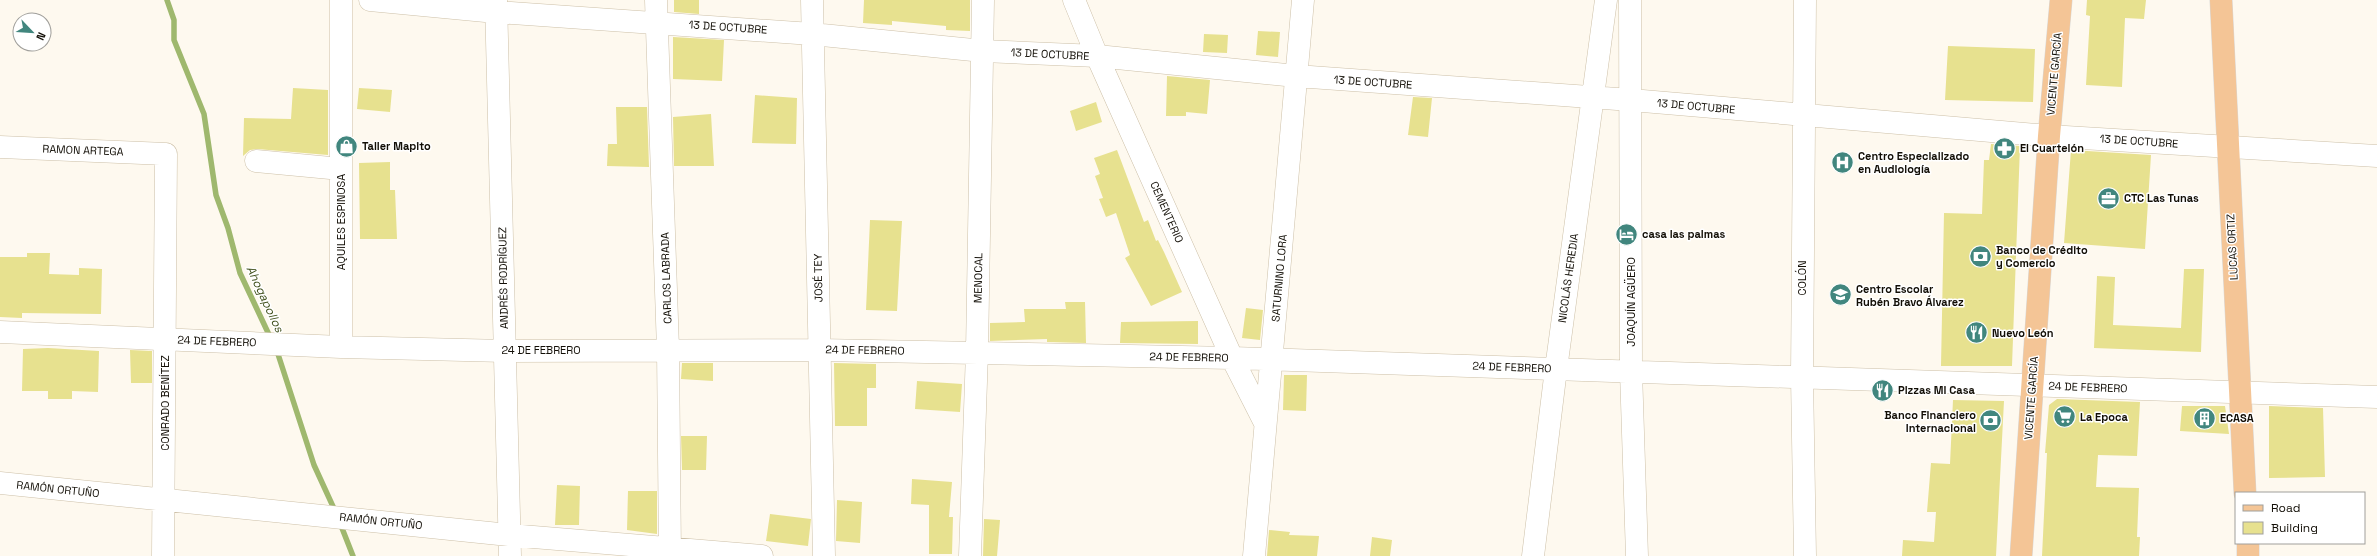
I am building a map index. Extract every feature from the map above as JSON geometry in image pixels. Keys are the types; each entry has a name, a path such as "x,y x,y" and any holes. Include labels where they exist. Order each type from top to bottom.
{"main road":[{"name":"VICENTE GARCÍA","path":"2021,556 2049,136 2061,0"},
{"name":"LUCAS ORTIZ","path":"2221,0 2238,392 2245,492"},
{"path":"2248,544 2248,556"}],"street":[{"name":"AQUILES ESPINOSA","path":"341,0 341,347"},
{"name":"13 DE OCTUBRE","path":"370,0 496,6 983,51 1096,56 1296,76 1591,99 1631,100 2049,136 2377,156"},
{"name":"CARLOS LABRADA","path":"656,0 668,349 670,552"},
{"name":"JOSÉ TEY","path":"812,0 824,556"},
{"name":"MENOCAL","path":"970,556 977,352 983,0"},
{"name":"CEMENTERIO","path":"1074,0 1096,56 1232,358 1265,423"},
{"name":"SATURNINO LORA","path":"1254,556 1303,0"},
{"name":"NICOLÁS HEREDIA","path":"1533,556 1591,99 1606,0"},
{"name":"JOAQUÍN AGÜERO","path":"1630,0 1631,371 1637,556"},
{"name":"COLÓN","path":"1805,0 1802,377 1805,556"},
{"name":"ANDRÉS RODRÍGUEZ","path":"496,6 510,546"},
{"name":"RAMON ARTEGA","path":"0,147 166,154"},
{"name":"CONRADO BENÍTEZ","path":"163,556 165,500 166,154"},
{"path":"256,161 341,169"},
{"name":"24 DE FEBRERO","path":"0,332 341,347 505,351 668,349 819,350 1272,359 2377,397"},
{"name":"RAMÓN ORTUÑO","path":"0,483 364,519 510,546 762,556"}],"building":[{"path":"674,0 699,0 699,14 674,12"},
{"path":"864,0 970,0 970,31 946,30 946,26 892,21 892,25 863,23"},
{"path":"2087,0 2146,0 2144,19 2125,18 2122,87 2086,85 2090,16 2086,15"},
{"path":"1258,31 1280,32 1278,57 1256,55"},
{"path":"1204,34 1228,35 1227,53 1203,52"},
{"path":"673,37 724,40 722,81 673,79"},
{"path":"1948,46 2035,49 2033,102 1945,100"},
{"path":"1167,76 1210,80 1207,114 1186,112 1186,116 1166,116"},
{"path":"293,88 328,90 328,155 257,149 250,150 243,156 244,118 291,119"},
{"path":"359,88 392,90 390,112 357,109"},
{"path":"755,95 797,98 796,144 752,143"},
{"path":"1413,97 1432,98 1428,137 1408,135"},
{"path":"1096,102 1102,122 1076,131 1070,111"},
{"path":"616,107 647,107 649,167 607,166 608,144 617,144"},
{"path":"711,114 714,166 674,166 673,117"},
{"path":"1991,144 2020,146 2012,366 1941,366 1944,213 1982,214 1984,160 1989,160"},
{"path":"1117,150 1144,222 1148,220 1156,241 1158,240 1182,292 1151,306 1125,258 1130,255 1116,213 1106,217 1099,199 1103,198 1095,176 1100,174 1094,158"},
{"name":"CTC Las Tunas","path":"2071,150 2151,155 2145,249 2064,243"},
{"path":"390,162 390,190 395,190 397,239 360,239 359,163"},
{"path":"870,220 902,221 897,311 866,310"},
{"path":"27,253 50,253 49,274 79,275 79,268 102,269 101,314 22,313 22,318 0,317 0,257 27,257"},
{"path":"2184,269 2204,269 2201,352 2094,348 2097,276 2115,277 2113,325 2181,328"},
{"path":"1065,302 1085,302 1086,343 1047,342 1047,339 990,341 990,323 1025,322 1024,309 1066,309"},
{"path":"1246,308 1263,310 1260,340 1242,338"},
{"path":"1198,321 1198,344 1120,343 1121,322"},
{"path":"48,348 99,351 98,392 72,391 72,399 48,399 48,391 22,391 23,349"},
{"path":"130,350 152,351 152,383 131,383"},
{"path":"682,363 713,363 713,381 681,379"},
{"path":"834,363 876,364 876,388 867,388 867,426 835,426"},
{"path":"1284,375 1307,375 1306,411 1283,410"},
{"path":"917,381 962,384 960,412 915,409"},
{"path":"2057,399 2140,402 2137,456 2098,455 2096,487 2139,488 2137,537 2140,537 2139,556 2042,556 2047,453 2045,453 2049,405"},
{"path":"1953,400 2004,401 1996,556 1902,556 1903,540 1934,542 1936,512 1927,512 1931,463 1950,464"},
{"name":"ECASA","path":"2182,406 2225,406 2229,434 2180,431"},
{"path":"2269,406 2323,408 2325,477 2269,478"},
{"path":"681,436 707,436 706,470 682,470"},
{"path":"912,479 952,482 949,517 953,517 952,554 929,554 929,505 911,504"},
{"path":"557,485 580,486 579,525 555,525"},
{"path":"628,491 657,491 657,534 627,530"},
{"path":"837,500 862,502 860,543 836,541"},
{"path":"770,514 811,519 808,546 766,541"},
{"path":"984,519 1000,520 997,556 983,556"},
{"path":"1269,530 1290,532 1289,535 1319,536 1317,556 1267,556"},
{"path":"1372,537 1392,540 1390,556 1370,556"}],"waterway":[{"name":"Ahogapollos","path":"167,0 174,20 174,40 204,114 216,195 228,228 240,273 271,339"},
{"name":"Ahogapollos","path":"276,348 314,465 336,513"},
{"name":"Ahogapollos","path":"340,523 353,556"}],"place":[{"name":"Taller Mapito","path":"347,146"},
{"name":"El Cuartelón","path":"2005,148"},
{"name":"Centro Especializado en Audiología","path":"1843,162"},
{"name":"CTC Las Tunas","path":"2108,198"},
{"name":"casa las palmas","path":"1627,234"},
{"name":"Banco de Crédito y Comercio","path":"1980,256"},
{"name":"Centro Escolar Rubén Bravo Álvarez","path":"1841,295"},
{"name":"Nuevo León","path":"1977,333"},
{"name":"Pizzas Mi Casa","path":"1882,390"},
{"name":"La Epoca","path":"2064,417"},
{"name":"ECASA","path":"2204,418"},
{"name":"Banco Financiero Internacional","path":"1991,421"}]}
